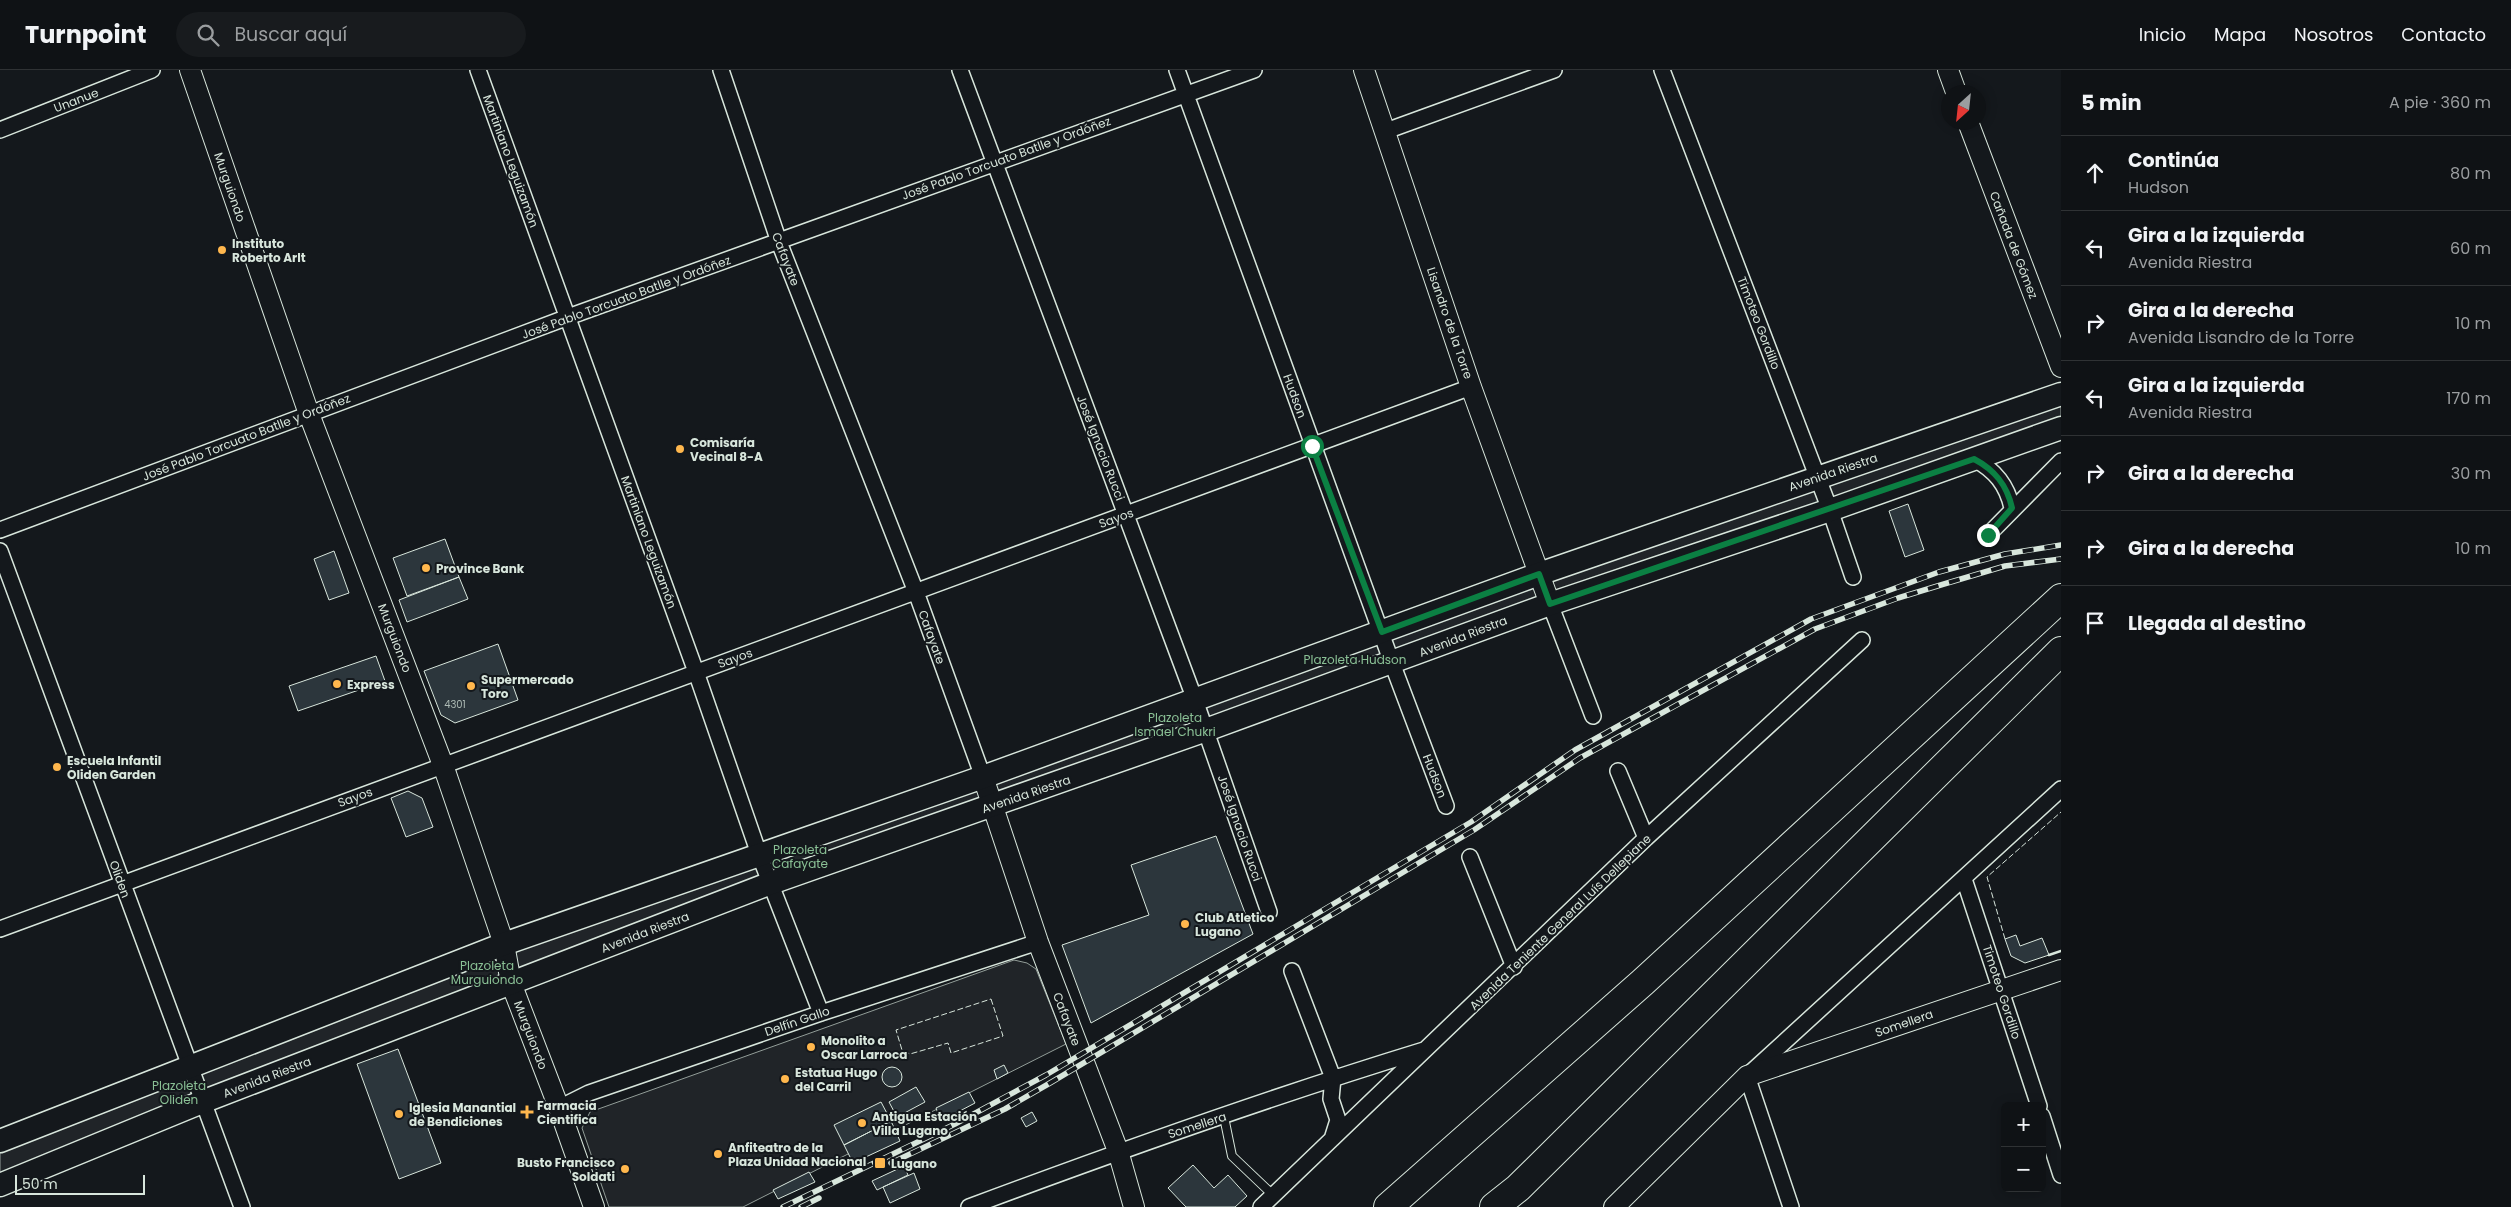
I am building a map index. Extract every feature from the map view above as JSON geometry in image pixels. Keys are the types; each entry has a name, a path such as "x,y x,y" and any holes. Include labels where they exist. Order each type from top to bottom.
{"highway":[{"path":"1388,1207 1643,982 2061,598"},
{"path":"1494,1207 1518,1188 2061,651"}],"main road":[{"name":"Avenida Riestra","path":"0,1141 504,944 983,776 1539,574 2061,394"},
{"name":"Avenida Riestra","path":"0,1185 202,1102 771,883 1206,730 1550,604 1830,510 2061,428"}],"street":[{"name":"Unanue","path":"0,130 152,70"},
{"name":"Murguiondo","path":"190,70 309,414 443,765 504,944 511,983 559,1108 594,1207"},
{"name":"Martiniano Leguizamón","path":"478,70 696,672 759,854 821,1013"},
{"name":"Cafayate","path":"721,70 779,242 916,592 983,776 1038,942 1118,1151 1134,1207"},
{"name":"José Ignacio Rucci","path":"960,70 1195,700 1269,912"},
{"name":"Hudson","path":"1177,70 1312,446 1446,806"},
{"name":"José Pablo Torcuato Batlle y Ordóñez","path":"0,530 568,317 779,242 993,162 1254,70"},
{"name":"Lisandro de la Torre","path":"1364,70 1471,387 1550,604"},
{"path":"1386,132 1554,70"},
{"name":"Timoteo Gordillo","path":"1662,70 1830,510 1852,577"},
{"path":"1948,70 1953,85"},
{"name":"Cañada de Gómez","path":"1971,130 2061,366"},
{"name":"Sayos","path":"0,929 1471,387"},
{"path":"1974,459 1990,468 1996,474 2010,496 2012,508"},
{"path":"1988,535 2012,508 2061,461"},
{"name":"Oliden","path":"0,551 242,1207"},
{"path":"1550,604 1593,716"},
{"name":"Avenida Teniente General Luís Dellepiane","path":"1261,1207 1514,967 1646,838 1862,640"},
{"path":"1618,771 1646,838"},
{"path":"1614,1207 1747,1076 2061,789"},
{"path":"1470,856 1514,967"},
{"name":"Timoteo Gordillo","path":"1964,879 2038,1102"},
{"name":"Delfín Gallo","path":"559,1108 589,1093 821,1013 1038,942"},
{"path":"1292,970 1333,1078 1331,1099 1338,1120 1336,1131 1331,1140"},
{"name":"Somellera","path":"1747,1076 2061,970"},
{"name":"Somellera","path":"969,1207 1118,1151 1224,1117 1333,1078 1428,1049"},
{"path":"1747,1076 1790,1207"},
{"path":"2046,1128 2061,1175"}],"lane":[{"path":"1224,1117 1232,1156 1273,1195"}],"green space":[{"path":"2061,394 2061,428 1206,730 0,1185 0,1141 190,1068"},
{"path":"1014,960 1027,963 1036,969 1066,1044 743,1207 609,1207 582,1128 590,1112"}],"building":[{"path":"1908,504 1924,550 1905,557 1889,511"},
{"name":"Province Bank","path":"445,539 459,577 407,596 393,558"},
{"path":"334,551 349,593 329,600 314,559"},
{"path":"459,577 468,599 407,622 399,600"},
{"name":"Supermercado Toro","path":"498,644 518,700 455,723 441,715 424,671"},
{"name":"Express","path":"376,656 385,681 298,711 289,686"},
{"path":"408,791 422,798 433,827 406,837 391,798"},
{"name":"Club Atletico Lugano","path":"1216,836 1253,934 1091,1023 1062,945 1149,915 1131,865"},
{"path":"2016,935 2020,946 2042,938 2049,955 2025,963 2011,956 2005,939"},
{"name":"Iglesia Manantial de Bendiciones","path":"398,1049 441,1163 399,1179 357,1064"},
{"path":"1004,1065 1008,1073 997,1079 994,1070"},
{"path":"892,1067 899,1070 902,1077 899,1084 892,1087 885,1084 882,1077 885,1070"},
{"path":"916,1087 925,1102 897,1117 889,1102"},
{"path":"969,1092 975,1103 941,1121 936,1108"},
{"name":"Antigua Estación Villa Lugano","path":"881,1102 891,1121 844,1145 834,1125"},
{"path":"1032,1112 1037,1121 1026,1127 1021,1118"},
{"path":"891,1121 900,1141 853,1163 844,1145"},
{"path":"1193,1165 1214,1188 1228,1175 1247,1196 1235,1207 1186,1207 1168,1188"},
{"path":"904,1166 908,1175 877,1190 872,1181"},
{"path":"809,1172 815,1182 778,1199 773,1190"},
{"path":"914,1173 920,1189 890,1203 883,1187"}],"railway":[{"path":"783,1207 955,1124 1046,1075 1471,822 1575,750 1811,619 1939,572 2005,554 2061,545"},
{"path":"891,1163 1005,1109 1050,1083 1474,830 1580,758 1815,629 1898,598 2005,566 2061,559"},
{"path":"801,1207 819,1198"}],"fence":[{"path":"2005,939 1987,877 2061,812"},
{"path":"991,999 1003,1036 951,1053 948,1043 910,1054 902,1050 896,1030 991,999"}],"wall":[{"path":"2049,955 2061,951"}],"place":[{"name":"Instituto Roberto Arlt","path":"222,250"},
{"name":"Comisaría Vecinal 8-A","path":"680,449"},
{"name":"Province Bank","path":"426,568"},
{"name":"Express","path":"337,684"},
{"name":"Supermercado Toro","path":"471,686"},
{"name":"Escuela Infantil Oliden Garden","path":"57,767"},
{"name":"Club Atletico Lugano","path":"1185,924"},
{"name":"Monolito a Oscar Larroca","path":"811,1047"},
{"name":"Estatua Hugo del Carril","path":"785,1079"},
{"name":"Farmacia Cientifica","path":"527,1112"},
{"name":"Iglesia Manantial de Bendiciones","path":"399,1114"},
{"name":"Antigua Estación Villa Lugano","path":"862,1123"},
{"name":"Anfiteatro de la Plaza Unidad Nacional","path":"718,1154"},
{"name":"Lugano","path":"880,1163"},
{"name":"Busto Francisco Soldati","path":"625,1169"}],"route":[{"path":"1312,446 1382,632 1539,574 1550,604 1830,510 1974,459 1990,468 1996,474 2010,496 2012,508 1988,535"}],"park label":[{"name":"Plazoleta Hudson","path":"1355,659"},
{"name":"Plazoleta Ismael Chukri","path":"1175,724"},
{"name":"Plazoleta Cafayate","path":"800,856"},
{"name":"Plazoleta Murguiondo","path":"487,972"},
{"name":"Plazoleta Oliden","path":"179,1092"}]}
